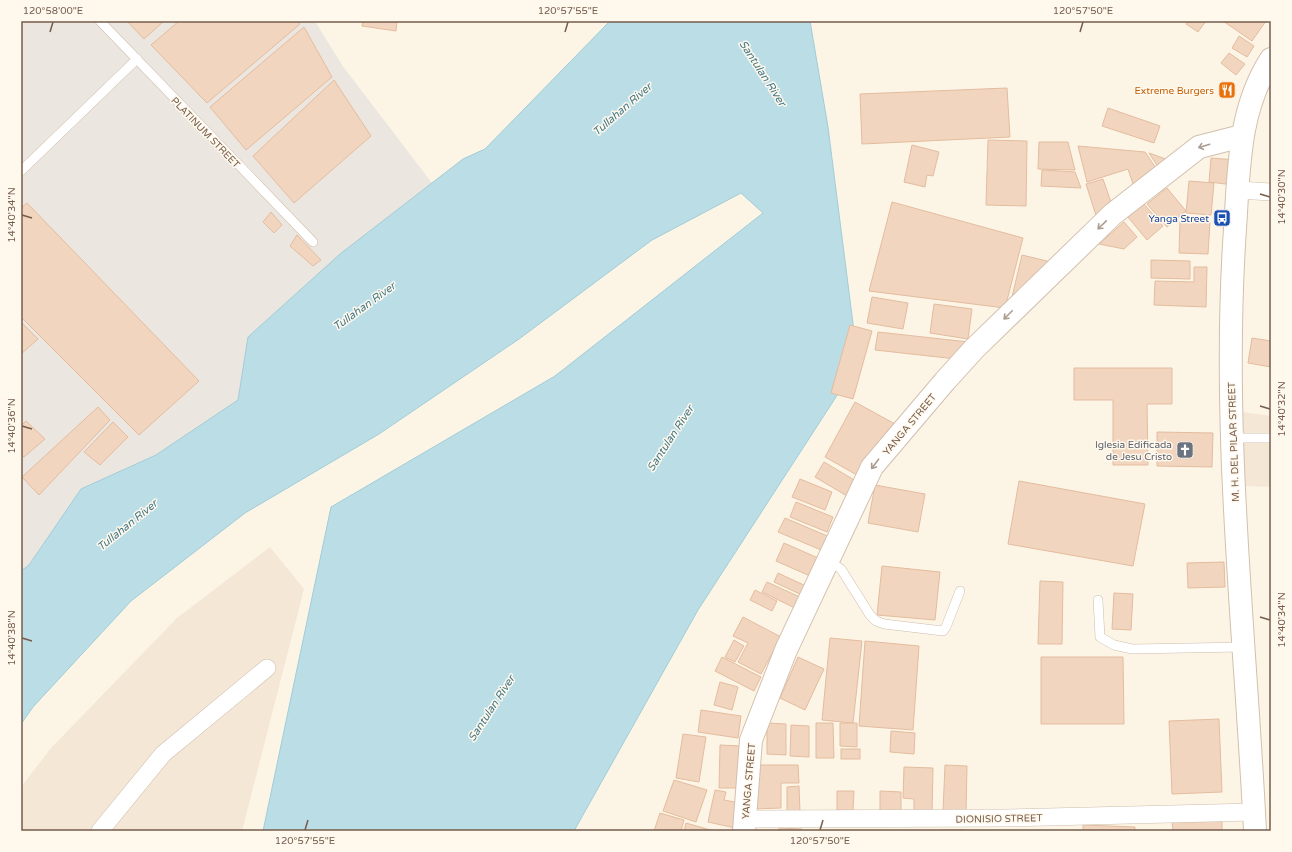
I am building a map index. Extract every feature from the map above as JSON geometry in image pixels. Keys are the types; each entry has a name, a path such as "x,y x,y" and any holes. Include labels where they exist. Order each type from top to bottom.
{"street":[{"name":"M. H. DEL PILAR STREET","path":"1255,821 1231,438 1232,270 1242,136 1253,91 1271,59"},
{"name":"YANGA STREET","path":"744,825 751,740 786,650 872,467 974,349 1113,214 1199,147 1242,136"},
{"path":"1238,190 1271,192"},
{"path":"100,831 163,754 267,668"},
{"name":"DIONISIO STREET","path":"744,825 1005,818 1255,821"}],"lane":[{"name":"PLATINUM STREET","path":"100,21 313,242"},
{"path":"21,171 137,59"},
{"path":"1231,438 1271,438"},
{"path":"828,561 841,569 870,615 876,621 884,624 943,631 946,627 960,590"},
{"path":"1098,600 1100,637 1114,645 1132,649 1244,648"}],"shaded area":[{"path":"21,21 315,21 342,65 432,183 340,254 248,337 238,400 156,455 81,489 29,565 21,571"},
{"path":"1243,412 1271,416 1271,487 1244,486"},
{"path":"270,547 304,589 242,831 21,831 21,787 51,748 177,618"}],"water":[{"path":"610,21 810,21 828,127 858,363 698,610 574,831 263,831 331,507 555,376 763,213 741,193 652,240 519,339 379,434 245,513 131,601 33,707 21,724 21,571 29,565 81,489 156,455 238,400 248,337 340,254 463,159 485,149"}],"building":[{"path":"127,21 164,21 144,39"},
{"path":"179,21 298,21 300,24 207,103 151,45"},
{"path":"363,21 397,21 396,31 362,26"},
{"path":"1188,21 1206,21 1198,32 1186,24"},
{"path":"1223,21 1266,21 1252,41"},
{"path":"304,27 332,77 246,150 210,107"},
{"path":"1239,36 1254,46 1247,57 1232,48"},
{"path":"1229,53 1245,64 1236,75 1221,63"},
{"path":"334,80 371,136 294,203 253,156"},
{"path":"1007,88 1010,137 862,144 860,94"},
{"path":"1108,108 1160,126 1154,143 1102,126"},
{"path":"988,140 1027,141 1026,206 986,205"},
{"path":"1039,142 1068,142 1075,170 1038,169"},
{"path":"912,145 939,152 933,176 927,175 925,187 904,182"},
{"path":"1078,146 1145,152 1158,171 1135,190 1128,169 1087,182"},
{"path":"1149,153 1174,162 1160,170"},
{"path":"1211,158 1236,160 1234,185 1209,182"},
{"path":"1042,170 1075,172 1081,188 1041,186"},
{"path":"1103,179 1113,208 1098,222 1086,184"},
{"path":"1189,181 1214,183 1211,215 1186,213"},
{"path":"1167,188 1186,211 1167,227 1147,204"},
{"path":"892,202 1023,238 1005,308 869,291"},
{"path":"27,203 199,381 139,435 21,317 21,208"},
{"path":"1143,203 1163,226 1147,240 1127,216"},
{"path":"271,212 282,225 274,233 263,222"},
{"path":"1180,221 1210,222 1208,254 1179,253"},
{"path":"1124,222 1137,237 1124,249 1099,244"},
{"path":"297,235 321,260 313,266 290,246"},
{"path":"1022,255 1051,262 1011,301"},
{"path":"1151,260 1190,261 1190,279 1151,278"},
{"path":"1194,267 1207,267 1206,307 1154,305 1155,281 1194,282"},
{"path":"872,297 908,303 903,329 867,323"},
{"path":"934,304 972,309 968,339 930,333"},
{"path":"21,322 38,339 21,354"},
{"path":"850,325 872,331 853,399 831,393"},
{"path":"878,332 978,343 956,359 875,350"},
{"path":"1252,338 1271,341 1271,367 1248,363"},
{"path":"1074,368 1172,368 1172,404 1147,404 1148,465 1113,465 1113,400 1074,400"},
{"path":"855,402 895,424 864,479 825,457"},
{"path":"98,407 110,420 39,495 22,477"},
{"path":"26,421 45,439 24,457 21,454 21,426"},
{"path":"113,422 128,437 100,465 84,452"},
{"name":"Iglesia Edificada de Jesu Cristo","path":"1157,432 1213,433 1212,467 1157,466"},
{"path":"824,462 861,484 852,499 815,477"},
{"path":"800,479 832,492 825,510 792,497"},
{"path":"1019,481 1145,504 1133,566 1008,544"},
{"path":"875,485 925,494 918,532 868,523"},
{"path":"796,502 833,517 827,532 790,517"},
{"path":"785,518 832,538 826,552 778,532"},
{"path":"784,543 818,558 810,576 776,561"},
{"path":"1224,562 1225,587 1188,588 1187,563"},
{"path":"882,566 940,572 935,620 877,615"},
{"path":"778,573 806,586 802,595 774,582"},
{"path":"1040,581 1063,582 1062,644 1038,644"},
{"path":"767,582 802,598 797,609 762,592"},
{"path":"755,590 777,601 772,611 750,600"},
{"path":"1114,593 1133,594 1131,630 1112,629"},
{"path":"743,617 781,637 761,674 738,662 748,643 733,636"},
{"path":"830,638 862,641 853,723 822,720"},
{"path":"734,640 744,646 735,662 725,657"},
{"path":"865,641 919,646 913,730 859,726"},
{"path":"722,657 761,677 754,691 715,671"},
{"path":"798,657 824,669 805,710 780,698"},
{"path":"1041,657 1123,657 1124,724 1041,724"},
{"path":"720,682 738,687 732,710 714,705"},
{"path":"701,710 741,716 738,738 698,732"},
{"path":"1219,719 1222,792 1172,794 1169,721"},
{"path":"767,723 786,724 786,755 767,754"},
{"path":"816,723 833,723 834,758 816,758"},
{"path":"840,723 857,723 857,747 840,746"},
{"path":"791,725 809,726 809,757 790,756"},
{"path":"891,731 915,733 914,754 890,752"},
{"path":"683,734 706,737 699,782 676,778"},
{"path":"720,745 740,746 738,788 719,788"},
{"path":"841,749 860,749 860,759 841,759"},
{"path":"753,765 798,765 799,783 781,783 781,808 753,809"},
{"path":"945,765 967,766 966,813 943,811"},
{"path":"904,767 933,768 932,813 914,812 914,799 903,798"},
{"path":"674,780 707,790 696,822 663,811"},
{"path":"799,786 800,812 787,812 787,787"},
{"path":"715,790 726,792 724,800 740,803 735,828 708,822"},
{"path":"837,791 854,791 853,811 837,810"},
{"path":"880,791 901,792 901,812 880,811"},
{"path":"660,813 684,820 681,831 654,831"},
{"path":"1222,821 1222,831 1173,831 1172,822"},
{"path":"686,823 714,831 684,831"},
{"path":"1083,825 1135,827 1135,831 1083,831"},
{"path":"779,828 802,829 802,831 779,831"},
{"path":"965,830 965,831 938,831"}],"place":[{"name":"Extreme Burgers","path":"1227,90"},
{"name":"Yanga Street","path":"1222,218"},
{"name":"Iglesia Edificada de Jesu Cristo","path":"1185,450"}],"water label":[{"name":"Santulan River","path":"763,73"},
{"name":"Tullahan River","path":"622,109"},
{"name":"Tullahan River","path":"364,306"},
{"name":"Santulan River","path":"670,438"},
{"name":"Tullahan River","path":"127,525"},
{"name":"Santulan River","path":"491,708"}]}
